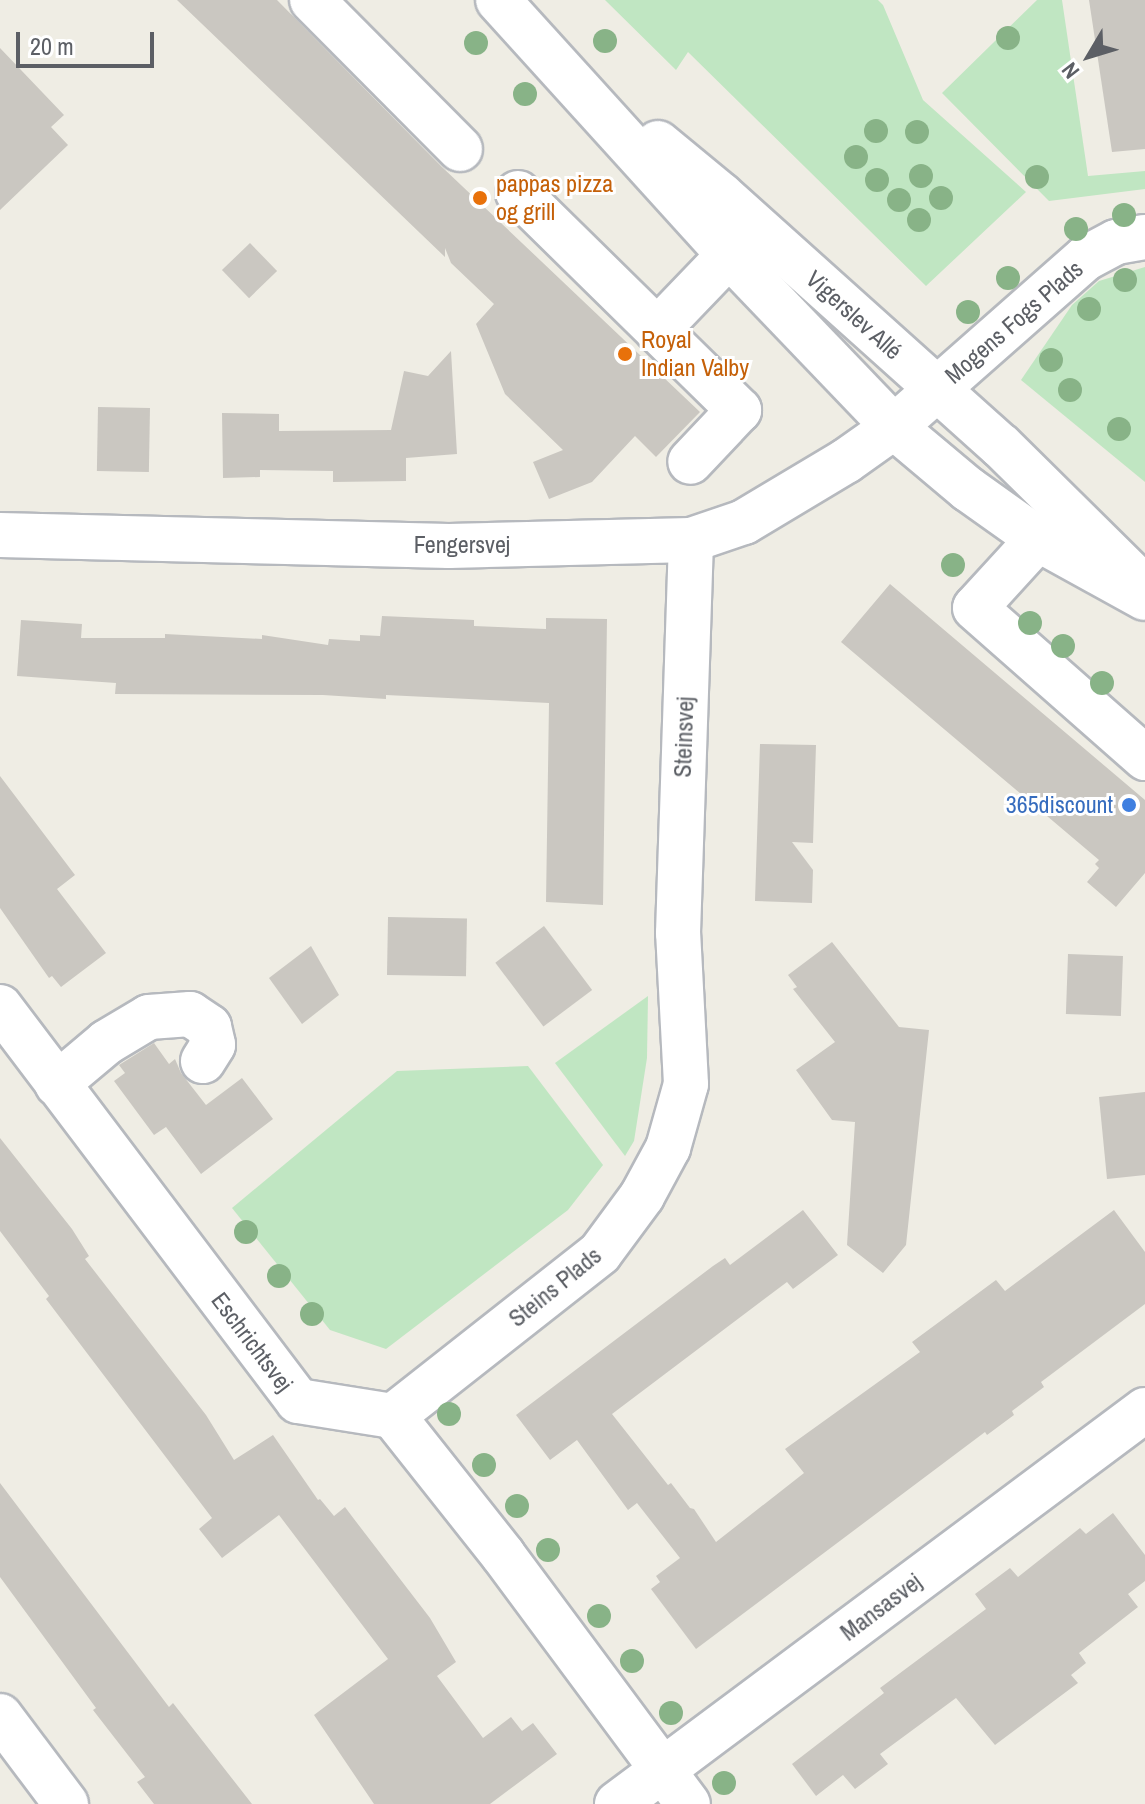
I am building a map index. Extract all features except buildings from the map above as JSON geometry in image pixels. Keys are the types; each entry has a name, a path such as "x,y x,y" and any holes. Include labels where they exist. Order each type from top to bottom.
{"street":[{"path":"312,0 460,149"},
{"name":"Vigerslev Allé","path":"498,0 729,255 894,427 968,489 1038,539 1145,598"},
{"name":"Vigerslev Allé","path":"551,55 721,195 1058,501 1145,588"},
{"path":"518,193 739,410 690,462"},
{"name":"Mogens Fogs Plads","path":"894,427 1086,258 1116,242 1145,237"},
{"path":"657,330 729,255"},
{"name":"Fengersvej","path":"0,535 449,546 691,540 744,522 826,474 894,427"},
{"path":"1038,539 975,608 1145,758"},
{"name":"Steinsvej","path":"678,933 691,540"},
{"name":"Steins Plads","path":"393,1416 600,1253 642,1196 668,1148 686,1084 678,933"},
{"name":"Eschrichtsvej","path":"0,1007 298,1401 393,1416"},
{"path":"57,1084 107,1042 149,1017 190,1014 209,1027 213,1045 203,1061"},
{"name":"Mansasvej","path":"617,1804 1145,1410"},
{"path":"393,1416 665,1768 688,1804"},
{"path":"0,1716 66,1804"}],"green space":[{"path":"605,0 878,0 883,5 923,100 1026,192 926,286 688,52 676,70"},
{"path":"1037,0 1062,0 1088,176 1145,171 1145,189 1049,201 942,93"},
{"path":"1145,267 1145,482 1021,380 1072,305 1099,281"},
{"path":"648,996 647,1058 634,1141 625,1156 555,1063"},
{"path":"528,1066 603,1165 568,1210 386,1349 330,1330 232,1208 397,1071"}],"place":[{"name":"pappas pizza og grill","path":"480,198"},
{"name":"Royal Indian Valby","path":"625,354"},
{"name":"365discount","path":"1129,805"}]}
